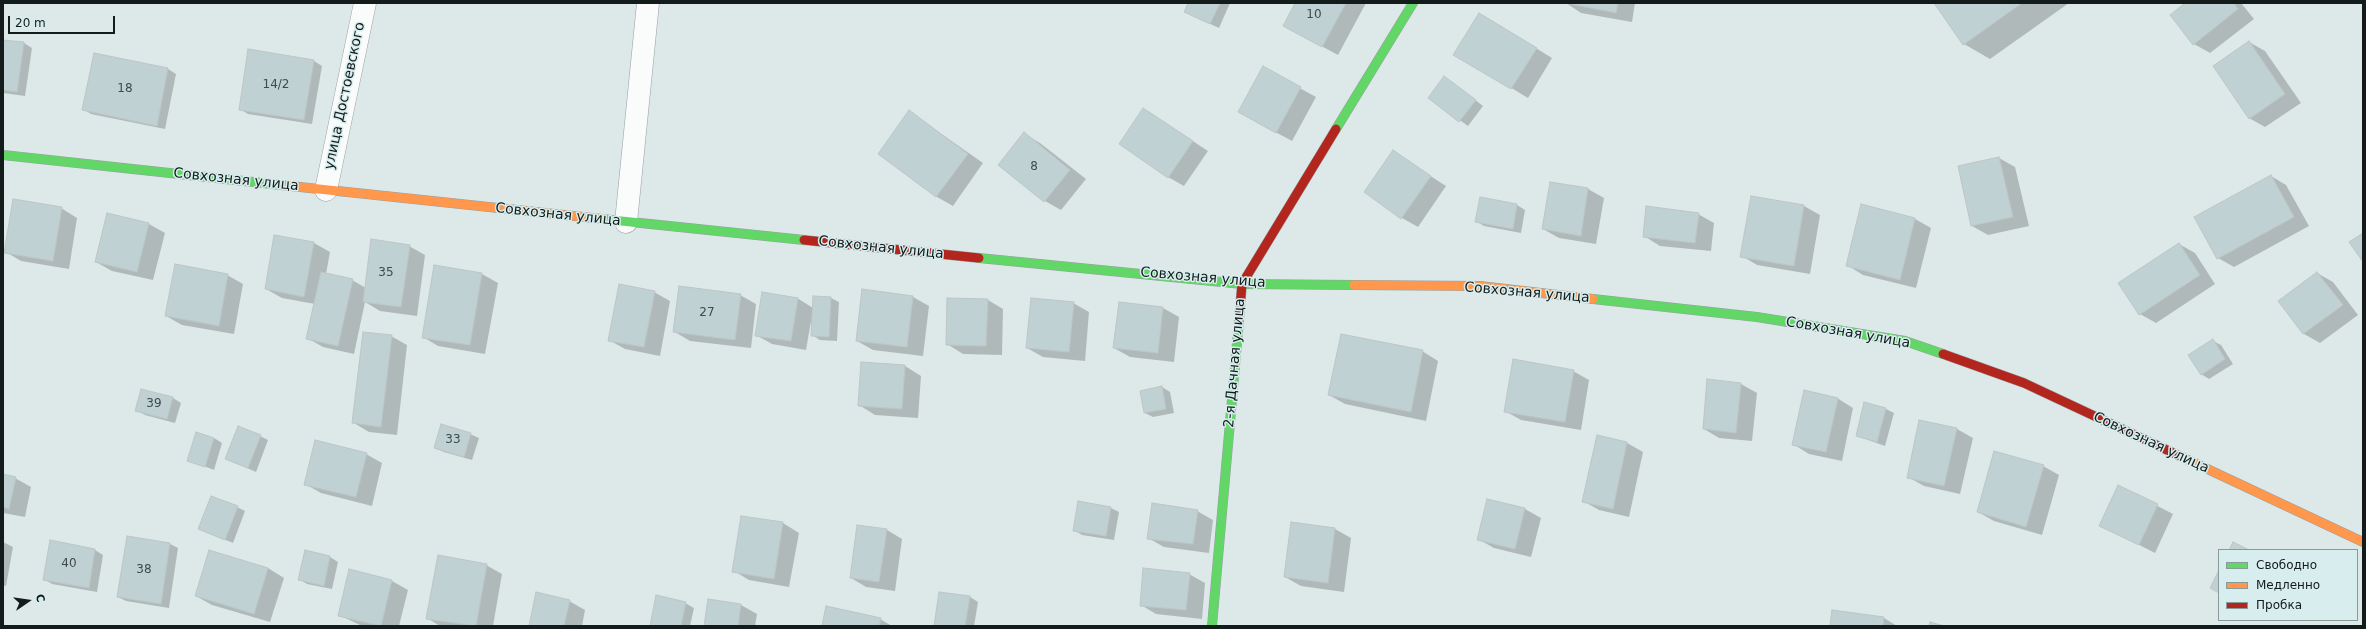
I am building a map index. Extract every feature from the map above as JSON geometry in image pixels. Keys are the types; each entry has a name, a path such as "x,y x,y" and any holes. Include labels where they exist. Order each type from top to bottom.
{"street":[{"name":"улица Достоевского","path":"326,190 364,3"},
{"path":"626,222 648,3"},
{"name":"2-я Дачная улица","path":"1212,626 1242,284 1413,3"},
{"name":"Совхозная улица","path":"3,155 626,222 1242,284 1480,286 1757,317 1905,341 2024,383 2363,542"}],"building":[{"path":"1188,3 1220,3 1210,24 1184,12"},
{"path":"1295,3 1346,3 1322,47 1283,26"},
{"path":"1565,3 1618,3 1616,13"},
{"path":"1934,3 2022,3 1963,45"},
{"path":"2185,3 2234,3 2238,9 2193,45 2170,15"},
{"path":"1479,13 1537,48 1511,89 1453,55"},
{"path":"3,40 24,42 17,92 3,90"},
{"path":"2249,41 2285,94 2249,119 2213,66"},
{"path":"248,49 314,60 304,120 239,110"},
{"path":"94,53 168,68 157,126 82,110"},
{"path":"1263,66 1301,87 1276,133 1238,112"},
{"path":"1444,76 1476,100 1459,122 1428,98"},
{"path":"1143,108 1193,141 1168,178 1119,144"},
{"path":"909,110 968,154 936,197 878,154"},
{"path":"1024,132 1070,170 1044,202 998,165"},
{"path":"1393,150 1431,176 1401,219 1364,192"},
{"path":"1999,157 2013,217 1971,226 1958,166"},
{"path":"2271,175 2294,217 2217,259 2194,217"},
{"path":"1550,182 1588,188 1581,236 1542,229"},
{"path":"1751,196 1804,205 1794,266 1740,257"},
{"path":"1480,197 1517,204 1513,229 1475,222"},
{"path":"13,199 62,207 53,261 4,253"},
{"path":"1861,204 1915,218 1900,280 1846,266"},
{"path":"1646,206 1699,213 1695,243 1643,237"},
{"path":"107,213 149,223 137,272 95,262"},
{"path":"2363,233 2363,262 2349,242"},
{"path":"274,235 314,242 304,297 265,289"},
{"path":"371,239 410,245 401,307 363,302"},
{"path":"2179,243 2200,275 2139,315 2118,283"},
{"path":"175,264 228,274 219,326 165,316"},
{"path":"434,265 482,273 470,345 422,338"},
{"path":"321,272 353,279 338,346 306,339"},
{"path":"2317,272 2343,305 2303,334 2278,301"},
{"path":"619,284 655,291 644,347 608,341"},
{"path":"679,286 741,294 735,340 673,332"},
{"path":"862,289 913,296 907,347 856,341"},
{"path":"762,292 798,298 791,341 755,336"},
{"path":"813,296 831,297 829,337 811,336"},
{"path":"947,298 988,299 986,346 946,345"},
{"path":"1031,298 1074,302 1069,352 1026,348"},
{"path":"1119,302 1163,307 1158,353 1113,348"},
{"path":"363,332 392,335 381,427 352,423"},
{"path":"1341,334 1423,350 1411,412 1328,395"},
{"path":"2213,339 2225,359 2201,375 2188,355"},
{"path":"1513,359 1574,370 1565,422 1504,412"},
{"path":"861,362 905,365 902,409 858,406"},
{"path":"1707,379 1741,383 1736,433 1703,429"},
{"path":"1162,386 1166,409 1144,413 1140,391"},
{"path":"141,389 173,397 167,419 135,411"},
{"path":"1804,390 1838,398 1826,452 1792,445"},
{"path":"1864,402 1886,408 1877,442 1856,436"},
{"path":"1919,420 1957,428 1944,486 1907,478"},
{"path":"441,424 471,433 464,457 434,448"},
{"path":"238,426 261,435 248,468 225,459"},
{"path":"196,432 214,438 205,467 187,461"},
{"path":"1597,435 1627,442 1613,509 1582,502"},
{"path":"315,440 367,453 356,497 304,485"},
{"path":"1994,451 2044,465 2026,527 1977,512"},
{"path":"3,474 16,477 9,509 3,507"},
{"path":"2118,485 2158,504 2139,545 2099,526"},
{"path":"211,496 238,506 225,540 198,529"},
{"path":"1487,499 1525,508 1515,549 1477,540"},
{"path":"1078,501 1111,507 1106,536 1073,531"},
{"path":"1152,503 1198,510 1193,544 1147,539"},
{"path":"741,516 783,522 774,579 732,572"},
{"path":"1291,522 1335,528 1328,583 1284,577"},
{"path":"857,525 887,529 879,582 850,578"},
{"path":"127,536 170,543 161,604 117,597"},
{"path":"50,540 95,549 89,588 43,580"},
{"path":"2233,542 2247,549 2230,549"},
{"path":"209,550 268,568 254,614 195,596"},
{"path":"305,550 330,556 324,586 298,580"},
{"path":"438,555 487,564 476,626 426,619"},
{"path":"1143,568 1190,573 1186,610 1140,606"},
{"path":"349,569 392,580 381,626 338,616"},
{"path":"2218,572 2218,592 2210,588"},
{"path":"536,592 570,600 564,626 529,626"},
{"path":"939,592 970,596 965,626 934,626"},
{"path":"656,595 686,602 681,626 650,626"},
{"path":"708,599 741,604 738,626 704,626"},
{"path":"826,606 881,618 879,626 822,626"},
{"path":"1832,610 1884,617 1883,626 1830,626"},
{"path":"1930,622 1944,626 1929,626"}],"traffic: fast":[{"path":"1336,129 1413,3"},
{"path":"3,155 281,185"},
{"path":"602,219 804,240"},
{"path":"979,258 1242,284 1354,285"},
{"path":"1593,299 1757,317 1905,341 1943,354"},
{"path":"1212,626 1239,320"}],"traffic: slow":[{"path":"281,185 602,219"},
{"path":"1354,285 1480,286 1593,299"},
{"path":"2184,458 2363,542"}],"traffic: jam":[{"path":"1239,320 1242,284 1336,129"},
{"path":"804,240 979,258"},
{"path":"1943,354 2024,383 2184,458"}]}
